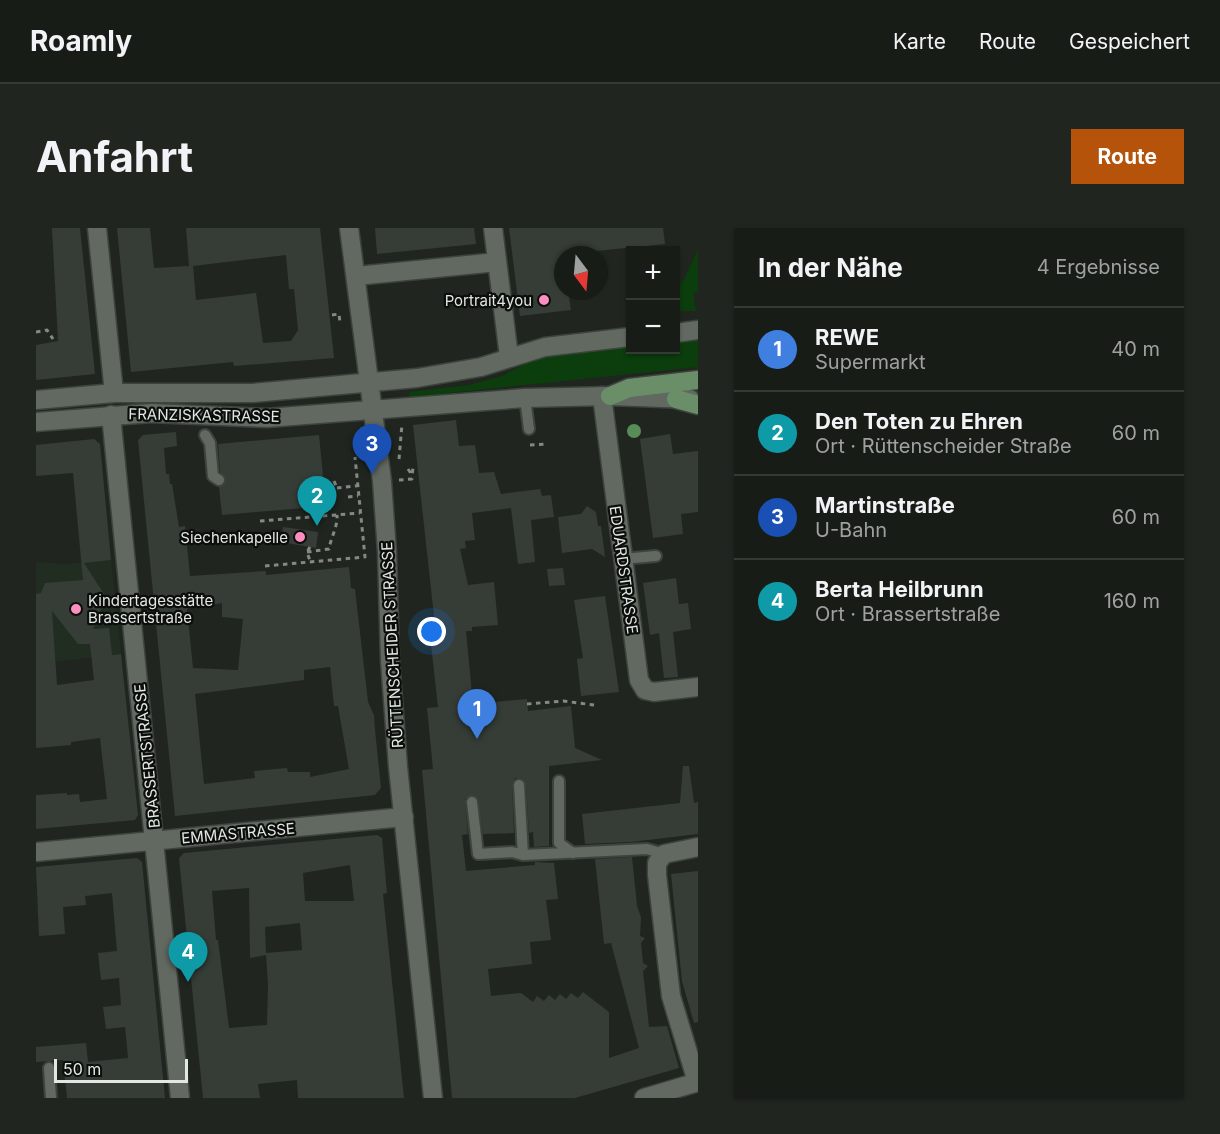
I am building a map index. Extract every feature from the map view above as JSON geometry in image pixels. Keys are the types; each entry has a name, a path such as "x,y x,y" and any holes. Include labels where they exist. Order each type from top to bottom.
{"main road":[{"path":"606,396 629,388 698,380"},
{"path":"676,399 698,405"}],"street":[{"path":"97,228 114,393"},
{"name":"RÜTTENSCHEIDER STRASSE","path":"349,228 384,511 390,660 433,1098"},
{"path":"493,228 509,357"},
{"path":"356,276 497,262"},
{"path":"680,332 698,330"},
{"name":"FRANZISKASTRASSE","path":"36,400 114,393 253,393 446,374 544,347 626,338"},
{"name":"FRANZISKASTRASSE","path":"36,422 111,415 267,418 525,398 606,396 698,399"},
{"name":"EDUARDSTRASSE","path":"606,396 622,559 639,680 645,690 654,692 698,687"},
{"name":"BRASSERTSTRASSE","path":"111,415 180,1098"},
{"name":"EMMASTRASSE","path":"36,852 404,817"},
{"path":"644,1098 698,1082 671,996 657,863 664,854 698,847"}],"lane":[{"path":"525,398 529,429"},
{"path":"205,435 210,443 213,476 219,480"},
{"path":"622,559 656,556"},
{"path":"559,781 560,843 573,853"},
{"path":"519,785 523,855"},
{"path":"472,802 478,854 512,852 523,855 647,849 664,854"},
{"path":"49,1068 51,1098"}],"path":[{"path":"332,315 339,314 340,323"},
{"path":"36,332 47,330 53,339"},
{"path":"399,462 403,421"},
{"path":"530,445 546,444"},
{"path":"265,566 364,557 356,457"},
{"path":"399,471 399,480 412,479 413,468"},
{"path":"408,469 412,475"},
{"path":"337,488 339,480"},
{"path":"334,481 337,488"},
{"path":"337,488 360,485"},
{"path":"348,497 359,496"},
{"path":"260,521 384,511"},
{"path":"307,552 329,549 331,535 338,522 337,515"},
{"path":"310,547 307,552 310,562"},
{"path":"527,704 563,701 594,705"}],"shaded area":[{"name":"Kindertagesstätte Brassertstraße","path":"111,560 121,654 53,662 36,674 36,562 64,564"}],"green space":[{"path":"698,249 698,292 693,293 696,311 680,311 680,284"},
{"path":"698,340 698,367 410,397 409,392 469,385 502,376 546,353 626,346 626,354 680,354 680,342"}],"building":[{"path":"52,228 80,228 95,374 36,380 36,345 58,341"},
{"path":"117,228 150,228 154,268 189,266 186,228 320,228 334,358 234,366 233,362 131,372","holes":["286,255 289,289 294,289 298,330 291,341 263,343 256,293 196,300 193,266"]},
{"path":"375,228 474,228 476,244 377,254"},
{"path":"509,228 663,228 665,244 626,246 626,248 608,250 608,246 554,246 554,300 569,300 571,310 520,316"},
{"path":"456,420 459,446 475,445 479,473 494,472 501,494 540,489 542,496 551,495 554,517 531,520 535,562 518,564 511,508 472,513 475,540 465,541 466,548 460,549 468,585 494,582 498,625 472,627 472,631 466,631 473,704 527,699 528,711 571,706 575,748 602,760 549,766 549,846 534,847 533,832 529,833 526,785 523,779 515,778 512,785 514,833 483,834 478,798 472,795 465,799 468,834 462,835 466,871 535,865 535,862 554,863 558,899 546,900 551,940 530,942 532,964 488,969 491,996 521,993 533,1002 537,996 544,1001 549,995 555,1000 560,994 566,999 571,993 578,998 583,992 609,1012 609,1058 639,1048 611,943 604,944 595,859 632,857 637,906 641,917 640,936 645,938 641,943 643,963 648,966 643,971 649,1027 667,1026 679,1068 575,1098 452,1098 422,770 433,769 427,708 438,707 429,626 435,625 413,425"},
{"path":"176,432 177,446 164,448 166,474 169,474 170,484 172,484 179,527 185,526 190,576 266,571 266,575 349,567 351,588 355,589 368,702 374,715 381,788 375,795 175,816 138,440 143,435","holes":["222,603 222,617 243,619 238,670 193,668 187,609","330,667 334,706 338,706 349,769 310,777 310,772 288,772 287,768 254,771 255,778 204,784 195,694 304,680 304,670"]},
{"path":"670,434 673,454 698,451 698,512 681,514 683,534 653,538 640,439"},
{"path":"319,435 326,506 222,515 219,487 226,480 220,472 218,444"},
{"path":"94,439 100,444 111,560 84,563 106,597 93,629 109,628 112,655 121,654 138,815 135,820 36,829 36,795 79,794 80,802 107,799 100,738 71,742 71,745 36,748 36,594 41,593 45,583 83,580 73,473 36,476 36,445","holes":["52,611 78,644 90,644 94,680 57,685"]},
{"path":"587,506 596,512 598,526 601,526 605,557 592,549 562,553 558,517 581,514"},
{"name":"Siechenkapelle","path":"283,527 318,532 316,548 281,542"},
{"path":"563,568 565,585 549,586 547,569"},
{"path":"676,578 679,604 688,603 691,629 673,632 678,677 664,678 659,633 650,635 643,583"},
{"path":"605,596 619,692 581,696 577,659 583,658 574,600"},
{"path":"683,766 689,766 694,803 698,802 698,834 631,842 585,844 582,814 680,803"},
{"path":"377,835 382,838 387,893 383,894 404,1098 298,1098 297,1080 258,1084 260,1098 203,1098 179,858 184,853","holes":["350,865 354,901 305,901 303,873","249,888 250,958 266,955 267,1025 229,1028 218,940 216,940 212,891","300,923 302,950 266,953 265,927"]},
{"path":"137,858 142,862 165,1098 67,1098 63,1060 36,1062 36,1047 86,1043 88,1062 128,1058 125,1027 106,1029 103,1007 121,1005 119,978 101,980 98,953 117,951 112,893 85,896 86,905 63,907 65,934 39,936 36,867"},
{"path":"698,871 698,1022 694,1023 682,981 671,874"}],"place":[{"name":"Portrait4you","path":"544,300"},
{"name":"Martinstraße","path":"372,474"},
{"name":"Den Toten zu Ehren","path":"317,526"},
{"name":"Siechenkapelle","path":"300,537"},
{"name":"Kindertagesstätte Brassertstraße","path":"76,609"},
{"name":"REWE","path":"477,739"},
{"name":"Berta Heilbrunn","path":"188,982"}]}
